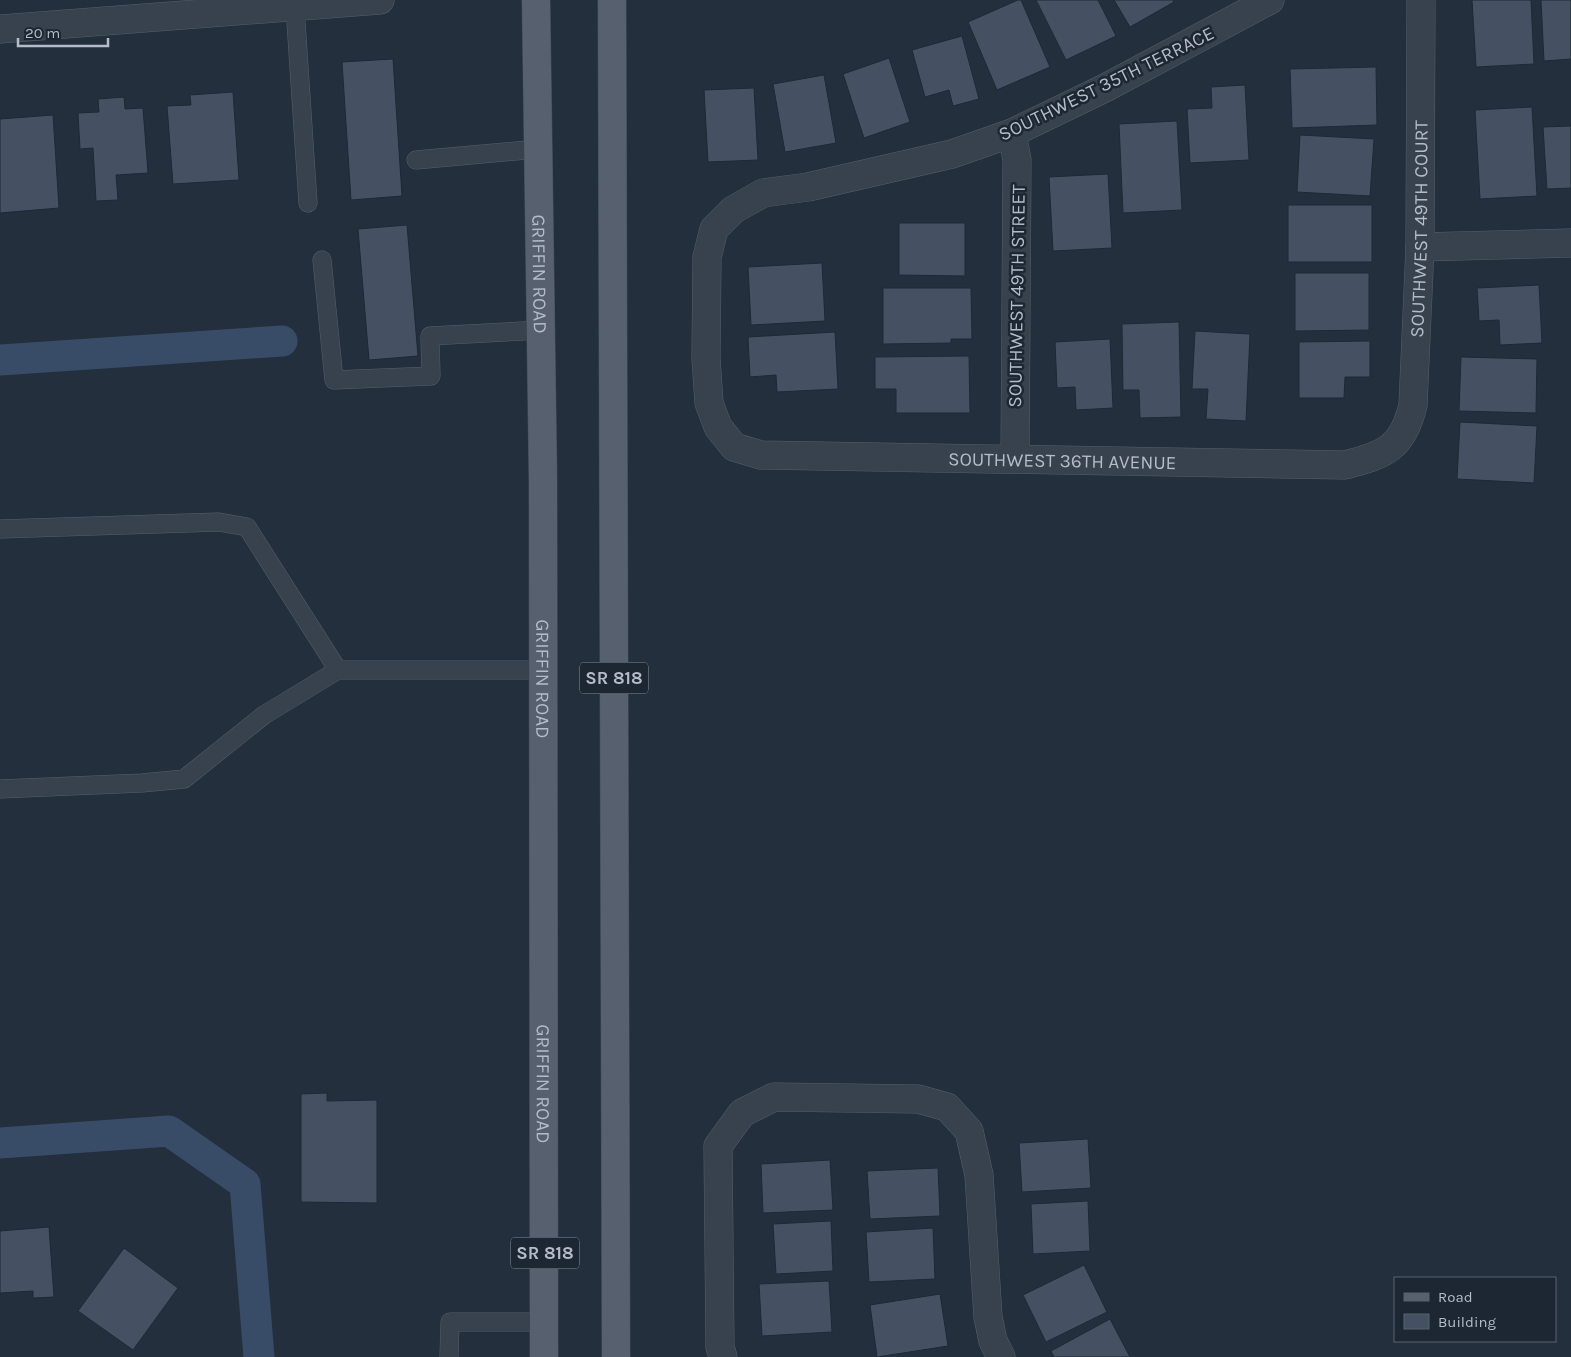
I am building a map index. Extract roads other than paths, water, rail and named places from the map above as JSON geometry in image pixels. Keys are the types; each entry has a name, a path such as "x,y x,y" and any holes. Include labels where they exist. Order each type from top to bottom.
{"main road":[{"name":"GRIFFIN ROAD","path":"536,0 544,670 544,1357"},
{"name":"SR 818","path":"612,0 616,1357"}],"street":[{"path":"0,29 380,0"},
{"name":"SOUTHWEST 35TH TERRACE","path":"734,447 718,427 709,403 706,358 707,257 714,229 734,210 763,194 808,187 952,154 1012,133 1105,88 1270,0"},
{"name":"SOUTHWEST 49TH COURT","path":"1389,450 1409,425 1413,405 1420,247 1421,0"},
{"name":"SOUTHWEST 49TH STREET","path":"1012,133 1017,160 1015,458"},
{"path":"1420,247 1571,243"},
{"name":"SOUTHWEST 36TH AVENUE","path":"734,447 761,455 1345,465 1372,458 1389,450"},
{"path":"724,1357 720,1347 718,1146 742,1112 774,1096 918,1099 947,1107 969,1131 979,1175 988,1317 993,1341 1001,1357"}],"lane":[{"path":"295,7 308,203"},
{"path":"416,160 538,149"},
{"path":"322,260 334,380 431,376 430,336 541,330"},
{"path":"0,528 218,522 247,527 338,670"},
{"path":"0,789 142,784 184,778 264,715 338,670 544,670"},
{"path":"449,1357 450,1322 544,1322"}],"waterway":[{"path":"0,360 282,341"},
{"path":"0,1143 169,1131 245,1184 259,1357"}]}
